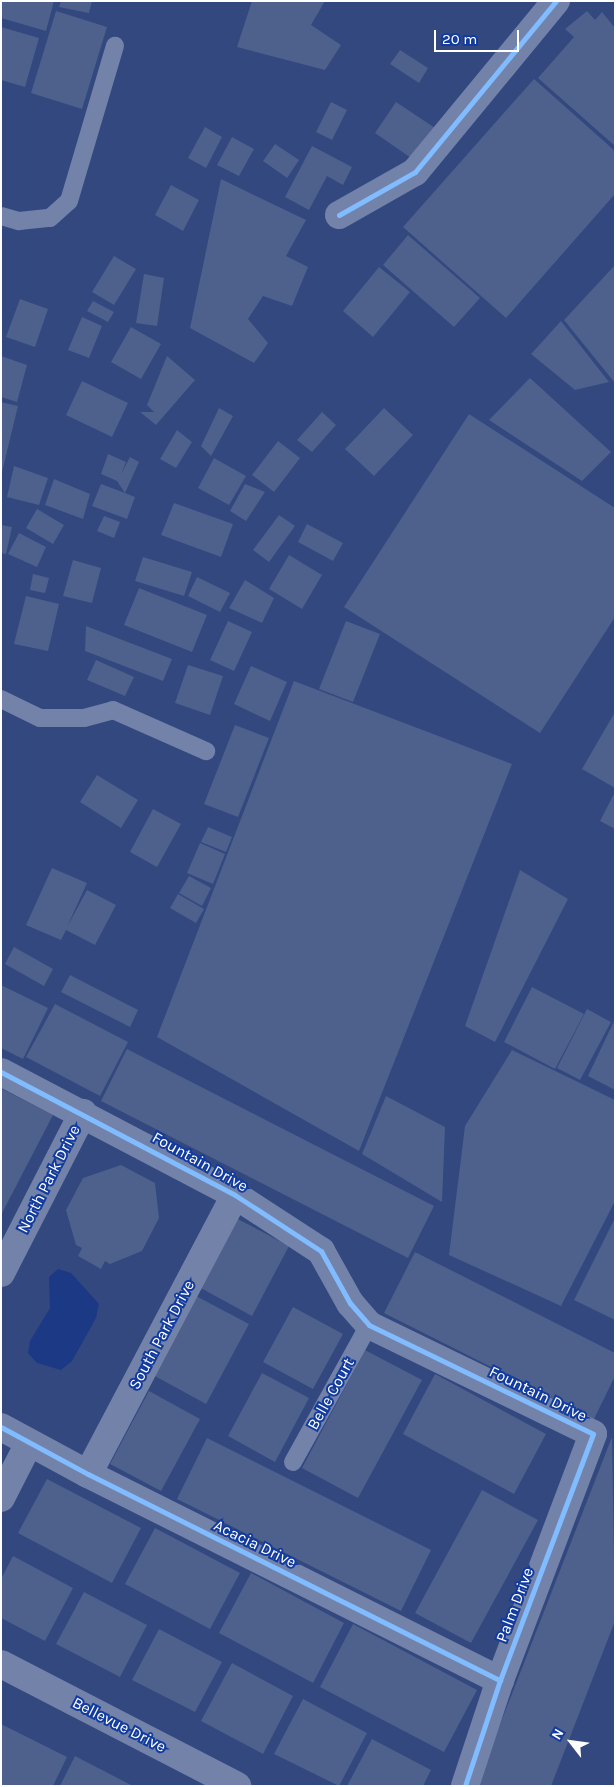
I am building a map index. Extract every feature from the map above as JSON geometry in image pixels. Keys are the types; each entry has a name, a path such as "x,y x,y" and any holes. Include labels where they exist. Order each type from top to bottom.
{"street":[{"path":"339,215 415,172 556,1"},
{"name":"Fountain Drive","path":"1,1072 84,1113 235,1196 321,1251 350,1303 369,1325 593,1434"},
{"name":"North Park Drive","path":"1,1273 84,1113"},
{"name":"South Park Drive","path":"88,1474 235,1196"},
{"name":"Acacia Drive","path":"1,1427 88,1474 500,1680"},
{"name":"Palm Drive","path":"465,1786 500,1680 593,1434"},
{"path":"1,1498 29,1443"},
{"name":"Bellevue Drive","path":"1,1664 237,1786"}],"lane":[{"path":"1,216 19,222 50,218 69,201 115,46"},
{"path":"1,699 40,718 84,718 113,710 206,751"},
{"name":"Belle Court","path":"293,1462 369,1325"}],"water":[{"path":"58,1269 71,1273 99,1304 96,1318 72,1361 61,1370 37,1363 28,1353 30,1341 50,1308 49,1277"}],"building":[{"path":"1,1 54,1 46,31 1,18"},
{"path":"61,1 92,1 89,13 59,7"},
{"path":"252,1 325,1 311,25 341,45 325,70 237,47"},
{"path":"56,11 107,27 82,109 31,93"},
{"path":"587,11 595,20 602,12 615,28 615,146 538,78 574,37 565,29"},
{"path":"1,27 39,38 25,87 1,80"},
{"path":"400,50 428,68 419,83 390,64"},
{"path":"534,79 615,151 615,194 506,318 403,227"},
{"path":"331,102 347,110 332,140 316,132"},
{"path":"396,102 435,128 414,160 375,133"},
{"path":"205,127 222,137 206,168 188,158"},
{"path":"232,137 254,149 239,176 217,165"},
{"path":"275,144 299,160 287,178 263,161"},
{"path":"312,146 352,167 343,185 327,176 309,210 285,197"},
{"path":"221,179 306,220 286,256 308,267 292,306 263,296 248,319 268,343 254,363 190,328"},
{"path":"171,185 199,200 183,231 155,215"},
{"path":"408,235 480,298 454,327 383,265"},
{"path":"114,256 136,269 114,305 92,292"},
{"path":"615,265 615,383 564,320"},
{"path":"379,267 410,292 373,337 343,311"},
{"path":"144,274 164,278 157,326 136,323"},
{"path":"20,299 48,309 35,347 6,337"},
{"path":"93,301 114,312 108,322 87,311"},
{"path":"82,317 102,326 89,358 68,350"},
{"path":"561,321 609,382 575,390 531,354"},
{"path":"131,327 161,344 141,379 111,362"},
{"path":"1,356 27,365 17,402 1,397"},
{"path":"167,356 195,380 156,425 140,412 154,412 147,405"},
{"path":"530,378 611,452 582,481 489,420"},
{"path":"82,381 128,403 112,437 66,415"},
{"path":"1,402 18,406 2,472 1,472"},
{"path":"219,408 233,416 211,456 201,446"},
{"path":"384,408 413,435 374,476 345,449"},
{"path":"322,412 336,425 312,452 297,440"},
{"path":"469,414 615,508 615,617 540,733 344,607"},
{"path":"177,430 192,442 176,468 160,459"},
{"path":"278,441 300,458 274,492 252,475"},
{"path":"108,454 126,462 121,474 130,457 139,462 125,493 117,481 101,474"},
{"path":"214,458 246,476 229,505 198,488"},
{"path":"14,466 48,478 39,505 7,497"},
{"path":"54,479 90,494 83,519 45,505"},
{"path":"101,484 135,497 127,519 92,506"},
{"path":"245,484 265,492 246,521 230,511"},
{"path":"174,503 233,524 221,557 161,535"},
{"path":"37,509 64,525 53,544 26,528"},
{"path":"279,515 295,526 269,562 253,550"},
{"path":"104,516 120,522 114,538 97,531"},
{"path":"307,524 343,543 333,561 298,542"},
{"path":"1,525 12,527 6,554 1,553"},
{"path":"19,533 46,547 37,567 8,554"},
{"path":"289,555 322,575 302,609 269,589"},
{"path":"143,557 192,572 184,596 135,581"},
{"path":"73,560 101,568 92,603 63,596"},
{"path":"33,574 49,578 45,593 30,590"},
{"path":"197,577 230,593 220,612 188,596"},
{"path":"245,580 274,598 262,623 229,608"},
{"path":"139,588 207,615 192,652 124,625"},
{"path":"26,596 59,604 48,651 14,644"},
{"path":"228,621 252,632 234,671 210,660"},
{"path":"346,621 380,634 353,702 319,689"},
{"path":"86,626 172,659 163,681 85,651"},
{"path":"96,660 134,677 125,696 87,680"},
{"path":"188,665 223,676 210,715 175,703"},
{"path":"251,666 287,682 270,721 234,704"},
{"path":"294,681 512,764 359,1151 157,1037"},
{"path":"615,712 615,788 582,769"},
{"path":"235,725 269,738 238,817 204,804"},
{"path":"97,775 138,800 121,828 80,802"},
{"path":"615,792 615,829 600,821"},
{"path":"153,809 181,824 157,867 130,852"},
{"path":"208,827 232,837 226,852 201,842"},
{"path":"200,843 225,854 213,884 187,873"},
{"path":"52,868 87,883 67,927 87,890 116,905 95,945 66,930 61,940 26,925"},
{"path":"520,870 568,899 495,1042 465,1026"},
{"path":"189,876 211,888 202,906 179,893"},
{"path":"178,894 204,909 196,923 170,908"},
{"path":"14,947 53,969 44,986 5,964"},
{"path":"70,975 138,1010 130,1027 61,992"},
{"path":"1,985 48,1008 23,1059 1,1048"},
{"path":"532,987 584,1014 555,1069 504,1042"},
{"path":"55,1004 128,1042 100,1096 26,1057"},
{"path":"587,1009 611,1022 580,1080 557,1068"},
{"path":"615,1019 615,1090 588,1076"},
{"path":"127,1049 434,1206 408,1258 101,1101"},
{"path":"512,1050 615,1100 615,1201 561,1306 449,1255 465,1126"},
{"path":"2,1089 53,1115 1,1215 1,1091"},
{"path":"386,1096 445,1127 442,1202 362,1154"},
{"path":"121,1165 155,1183 159,1218 142,1251 110,1264 105,1261 101,1269 78,1256 82,1248 76,1245 66,1210 83,1178"},
{"path":"234,1217 289,1246 252,1316 197,1286"},
{"path":"615,1218 615,1320 574,1300"},
{"path":"415,1252 615,1353 615,1376 594,1419 384,1313"},
{"path":"196,1296 249,1324 206,1404 153,1375"},
{"path":"293,1307 343,1334 313,1389 263,1362"},
{"path":"365,1350 422,1380 358,1498 302,1468"},
{"path":"262,1373 309,1398 275,1462 228,1436"},
{"path":"435,1374 546,1434 514,1494 403,1434"},
{"path":"149,1391 200,1419 161,1491 110,1464"},
{"path":"612,1437 615,1621 551,1786 476,1786"},
{"path":"207,1438 431,1550 401,1611 177,1499"},
{"path":"47,1479 141,1528 112,1583 18,1533"},
{"path":"482,1490 538,1520 471,1643 415,1613"},
{"path":"155,1528 240,1573 210,1629 125,1584"},
{"path":"13,1556 73,1588 45,1641 1,1618 1,1579"},
{"path":"251,1573 344,1623 313,1683 219,1633"},
{"path":"84,1592 147,1625 120,1677 56,1644"},
{"path":"353,1624 477,1690 444,1752 320,1687"},
{"path":"159,1629 222,1662 195,1712 132,1680"},
{"path":"232,1663 293,1696 263,1754 201,1721"},
{"path":"303,1699 367,1733 339,1786 274,1754"},
{"path":"1,1724 67,1757 53,1786 1,1786"},
{"path":"372,1739 431,1770 423,1786 347,1786"},
{"path":"75,1756 133,1786 60,1786"}],"cycle path":[{"path":"339,215 415,172 556,1"},
{"path":"1,1072 235,1195 321,1251 350,1303 369,1325 593,1434 500,1680 465,1786"},
{"path":"1,1427 88,1474 500,1680"}]}
